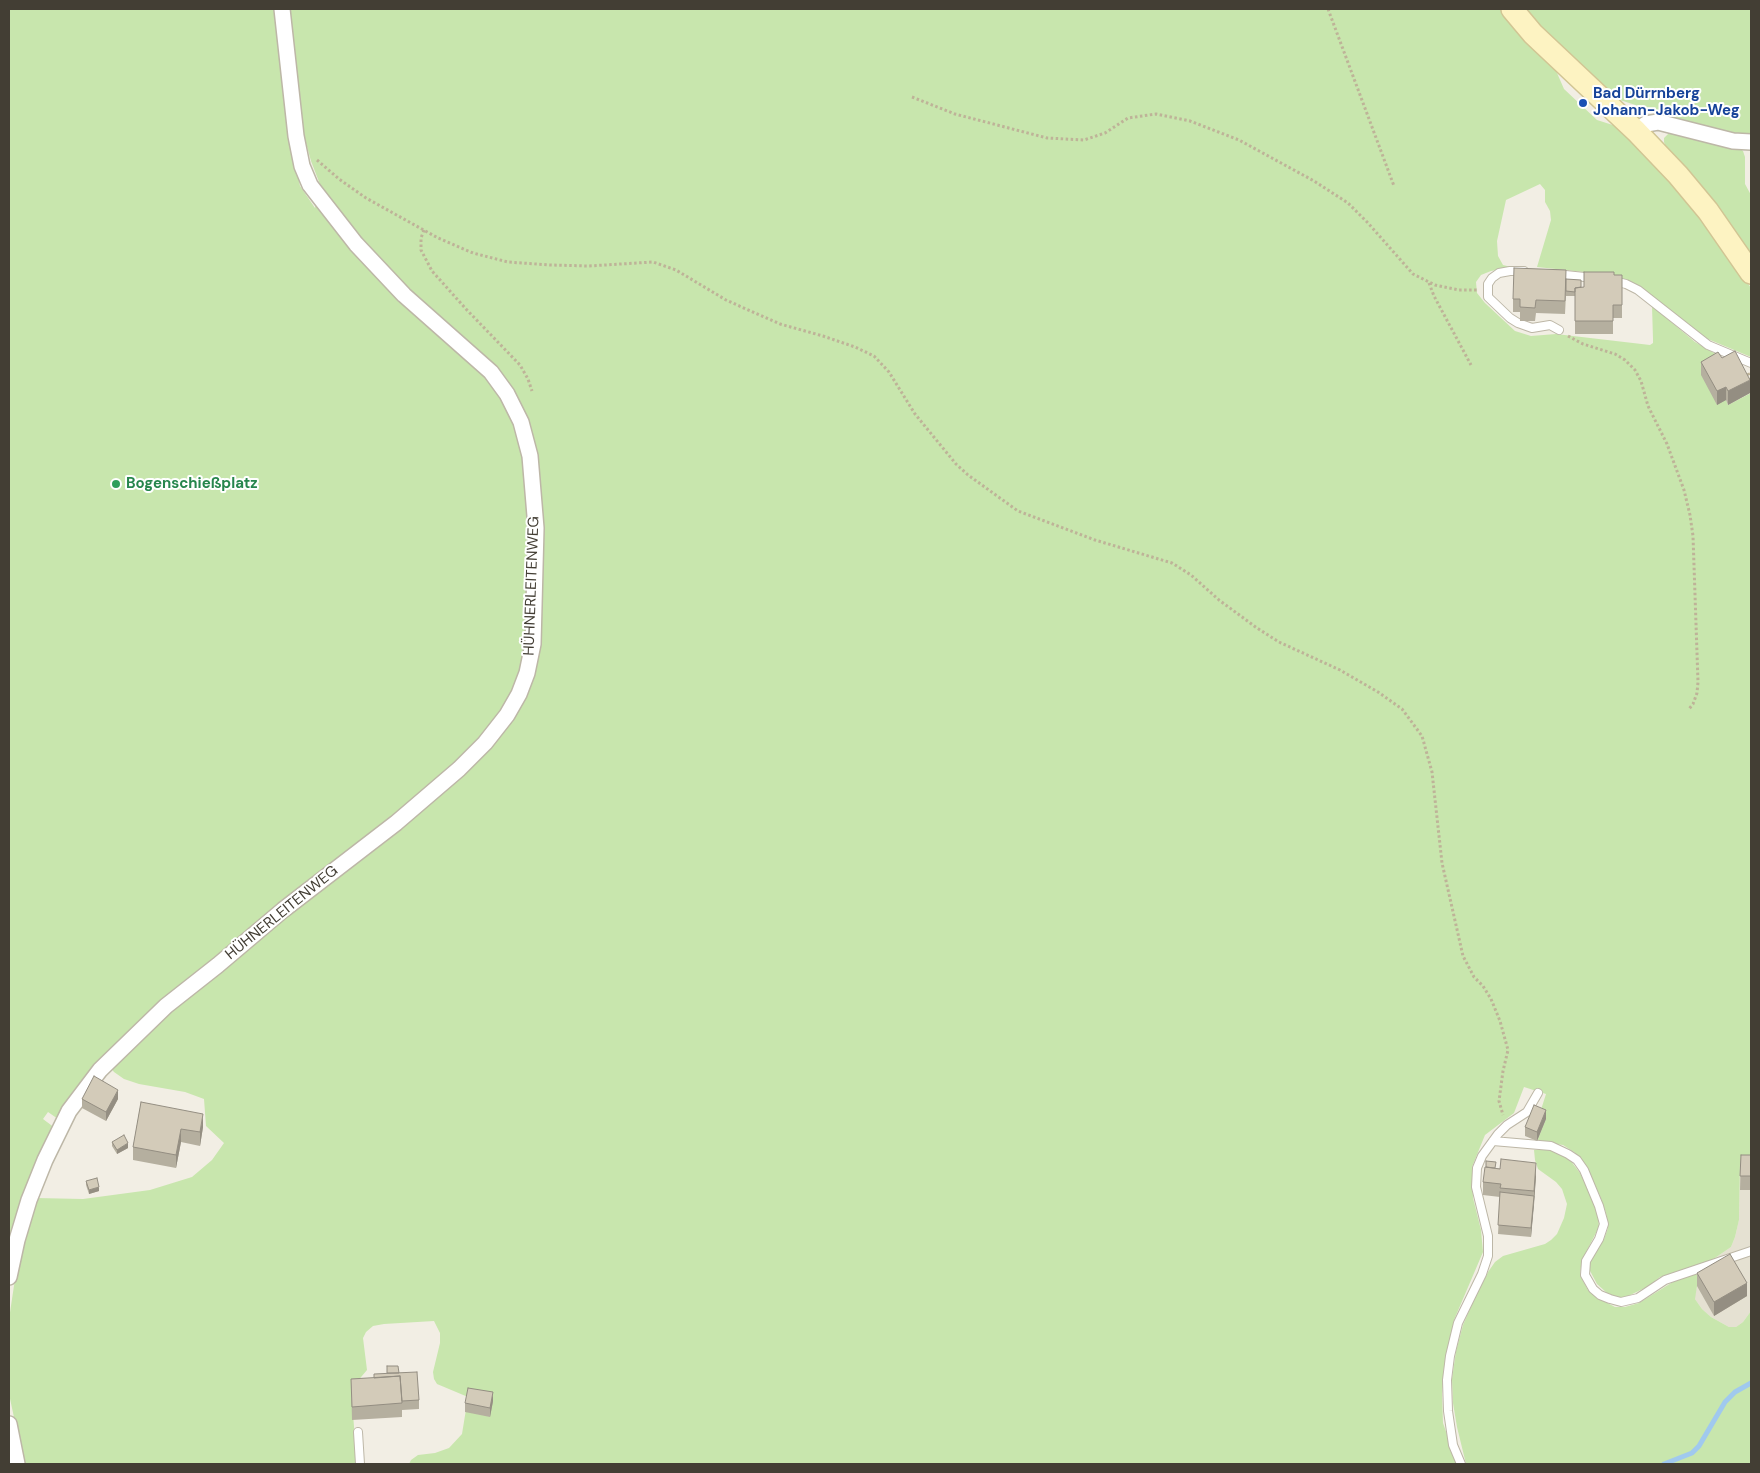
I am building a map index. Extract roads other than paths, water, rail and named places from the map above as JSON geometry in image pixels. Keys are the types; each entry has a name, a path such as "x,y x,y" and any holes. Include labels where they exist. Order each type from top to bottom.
{"main road":[{"path":"1512,9 1533,34 1636,131 1678,175 1708,211 1751,273"}],"street":[{"name":"HÜHNERLEITENWEG","path":"9,1277 17,1240 29,1200 45,1160 69,1111 100,1070 166,1006 283,910 396,822 459,769 486,743 507,715 519,694 527,673 533,644 536,528 530,456 521,422 506,394 491,372 404,296 356,244 310,185 302,166 296,136 282,9"},
{"path":"1636,131 1646,124 1658,122 1733,141 1751,142"},
{"path":"9,1424 17,1464"}],"lane":[{"path":"1532,272 1510,271 1499,273 1488,284 1488,297 1518,323 1532,328 1550,325 1559,330"},
{"path":"1551,274 1612,280 1626,284 1650,299 1708,345 1751,363"},
{"path":"1461,1464 1453,1445 1448,1411 1447,1380 1450,1356 1458,1323 1482,1274 1488,1256 1488,1236 1476,1179 1479,1162 1493,1141 1507,1125 1527,1112 1538,1093"},
{"path":"1493,1141 1560,1148 1577,1160 1592,1186 1604,1224 1599,1239 1586,1260 1585,1276 1593,1289 1610,1299 1621,1302 1638,1298 1674,1276 1751,1251"},
{"path":"358,1432 360,1464"}],"waterway":[{"path":"1664,1464 1692,1453 1699,1446 1725,1402 1735,1392 1751,1383"}],"place":[{"name":"Bad Dürrnberg Johann-Jakob-Weg","path":"1583,103"},
{"name":"Bogenschießplatz","path":"116,484"}]}
